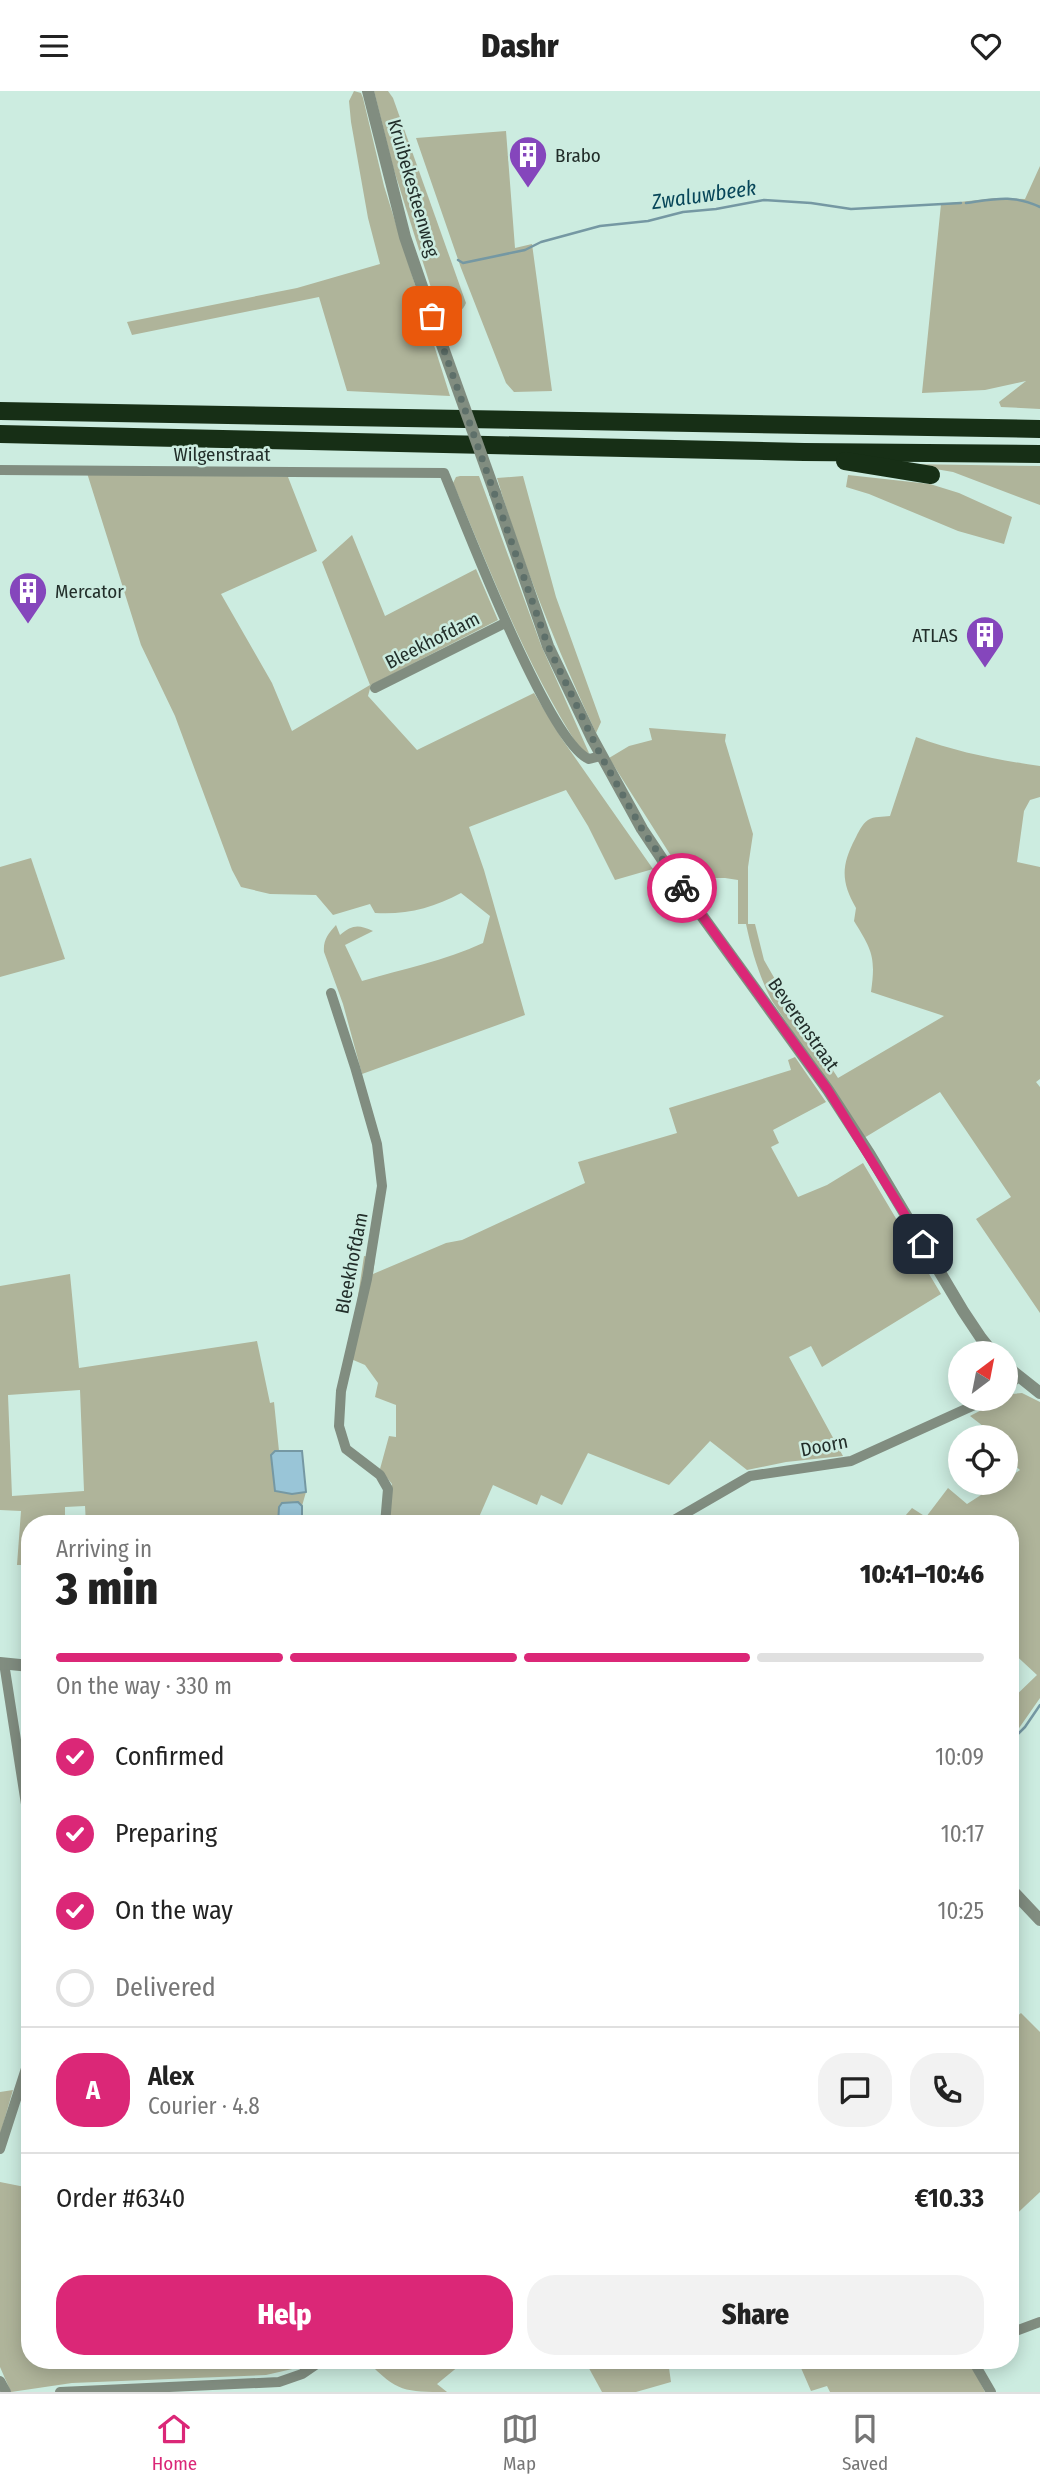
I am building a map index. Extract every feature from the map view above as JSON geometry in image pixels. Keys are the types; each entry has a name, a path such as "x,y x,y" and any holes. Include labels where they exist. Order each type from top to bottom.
{"highway":[{"path":"0,411 1040,429"},
{"path":"970,429 1040,421"},
{"path":"0,434 1040,454"},
{"path":"804,451 836,460 931,475"}],"street":[{"name":"Kruibekesteenweg","path":"368,91 405,237 495,493"},
{"name":"Wilgenstraat","path":"0,470 444,473 505,623"},
{"name":"Beverenstraat","path":"495,493 548,646 601,756 642,829 828,1090 983,1341"},
{"name":"Bleekhofdam","path":"375,688 505,623"},
{"path":"505,623 538,687 578,751 589,759 601,756"},
{"name":"Bleekhofdam","path":"331,993 377,1144 382,1187 367,1279 341,1391 339,1426 346,1448 380,1475 388,1489 386,1515"},
{"path":"1018,1377 1040,1392"},
{"path":"1018,1383 1040,1378"},
{"name":"Doorn","path":"683,1515 750,1476 851,1461 961,1411"},
{"path":"21,1665 2,1663 21,1776"},
{"path":"1019,1898 1040,1920"},
{"path":"0,2149 21,2084"},
{"path":"1019,2330 1040,2322"},
{"path":"60,2392 279,2382 309,2369"},
{"path":"977,2369 990,2392"},
{"path":"0,2381 6,2392"}],"green space":[{"path":"354,91 361,93 363,98 384,186 450,396 347,391 319,297 132,335 127,322 297,288 380,264 368,218 351,122 349,101"},
{"path":"374,91 388,91 393,98 466,303 458,312 438,310 393,167"},
{"path":"506,131 515,248 532,244 552,391 514,392 506,383 461,268 416,138"},
{"path":"1040,166 1040,409 1001,407 999,402 1026,381 985,390 922,393 941,204 996,198 1025,199"},
{"path":"906,464 1040,466 1040,505 953,472"},
{"path":"87,473 288,477 317,551 221,594 272,683 292,731 370,685 322,562 352,535 385,616 476,569 498,620 371,685 368,696 417,750 534,693 562,739 653,869 615,880 588,826 566,790 469,827 484,870 525,1015 362,1074 343,1004 324,952 325,941 331,931 336,925 340,935 355,927 373,931 345,945 362,981 439,960 483,943 490,916 461,893 440,903 408,912 375,913 370,904 333,915 316,895 270,894 241,887 232,870 175,716 141,645"},
{"path":"848,475 930,484 959,493 1012,517 1004,544 958,531 846,487"},
{"path":"479,476 541,645 589,753 582,752 527,654 453,483 456,477"},
{"path":"523,476 556,597 601,722 596,733 542,607 497,478"},
{"path":"649,728 726,734 725,741 753,834 748,867 748,924 755,924 764,960 838,1078 944,1016 871,992 873,962 865,939 854,921 856,908 845,882 847,858 862,826 870,819 890,816 916,737 977,755 1040,766 1040,797 1030,800 1024,811 1017,862 1040,867 1040,1079 1036,1082 1040,1087 1040,1313 976,1219 1011,1197 940,1092 864,1138 767,992 756,964 746,924 738,924 738,880 685,878 609,758 629,746 652,740"},
{"path":"31,858 65,959 0,977 0,867"},
{"path":"795,1057 826,1102 773,1130 779,1143 771,1147 798,1197 827,1185 863,1163 941,1294 822,1367 811,1346 789,1357 843,1456 786,1462 747,1470 710,1441 669,1485 588,1453 562,1505 541,1495 537,1505 493,1485 480,1515 390,1515 392,1484 380,1469 389,1436 396,1437 396,1405 375,1397 378,1383 365,1365 351,1359 364,1256 375,1258 373,1274 446,1243 462,1240 585,1183 578,1162 677,1133 669,1108 791,1070 788,1060"},
{"path":"70,1274 79,1368 257,1341 270,1403 274,1402 279,1451 275,1451 292,1494 306,1492 302,1506 298,1502 279,1515 86,1515 85,1506 65,1507 65,1515 21,1515 21,1565 17,1565 21,1511 0,1510 0,1286","holes":["80,1390 84,1491 12,1496 8,1395"]},
{"path":"1018,1393 1040,1402 1040,1698 1019,1728 1019,1692 1037,1675 1019,1658 1019,1515 928,1515 948,1488 948,1495 956,1495 967,1504 981,1495 1018,1495 1018,1425 982,1425 970,1416 980,1411 1018,1411"},
{"path":"912,1508 923,1515 906,1515"},
{"path":"1021,2013 1040,2032 1040,2192 1019,2212"},
{"path":"13,2090 0,2135 0,2092"},
{"path":"0,2182 21,2186 21,2369 292,2369 266,2375 72,2383 11,2392 0,2367"},
{"path":"375,2369 455,2369 437,2384 447,2392 411,2390 386,2379"},
{"path":"589,2369 669,2369 671,2382 636,2392 602,2392"},
{"path":"801,2369 973,2369 985,2392 830,2392 827,2386 811,2391"}],"water":[{"path":"275,1451 302,1451 306,1492 292,1494 275,1491 271,1455"},
{"path":"298,1502 302,1506 302,1515 279,1515 282,1503"}],"waterway":[{"name":"Zwaluwbeek","path":"966,203 1012,199 1040,207"},
{"name":"Zwaluwbeek","path":"458,260 463,263 525,250 541,242 600,226 648,221 683,212 764,200 851,209 961,203"},
{"path":"1019,1733 1040,1705"}],"way so far":[{"path":"432,316 548,646 601,756 642,829 682,888"}],"place":[{"name":"Brabo","path":"528,189"},
{"name":"Mercator","path":"28,625"},
{"name":"ATLAS","path":"985,669"}],"route":[{"path":"682,888 828,1090 870,1154 923,1244"}]}
